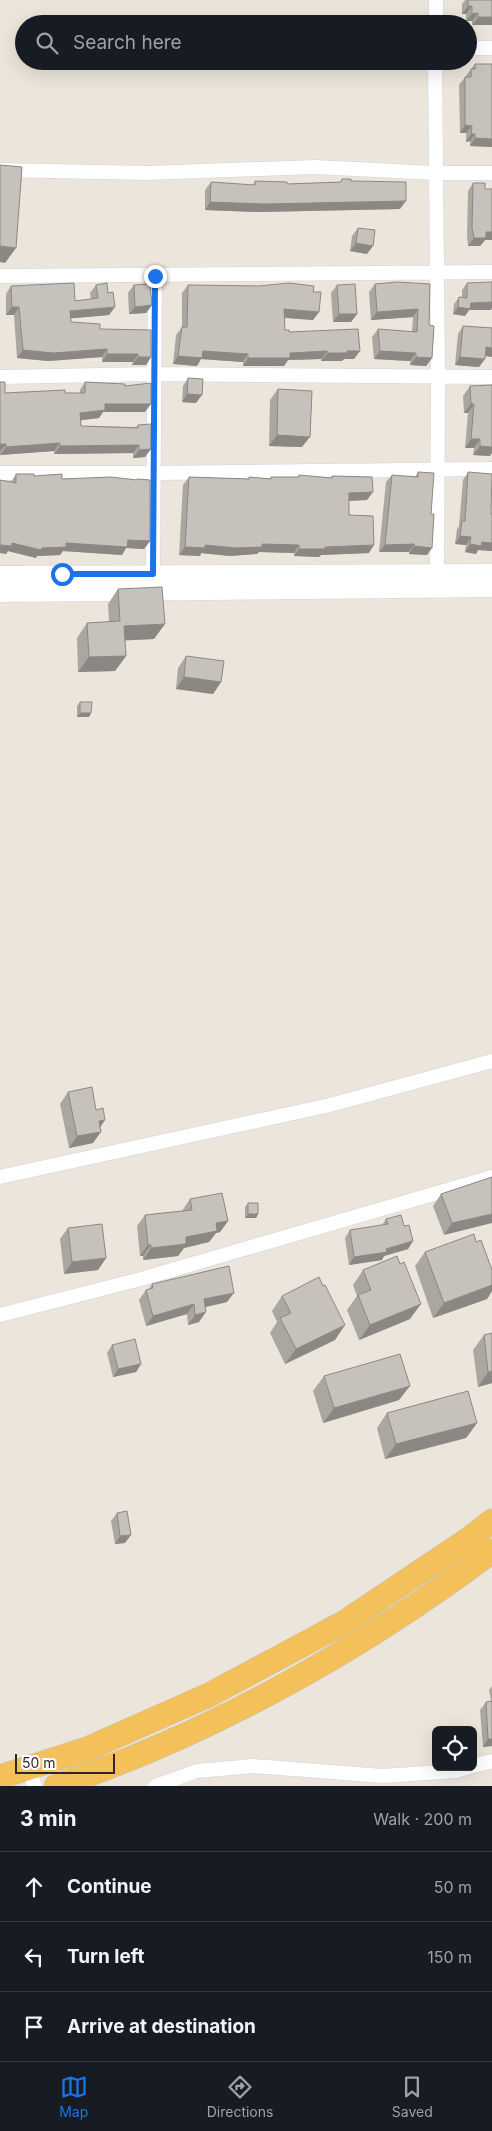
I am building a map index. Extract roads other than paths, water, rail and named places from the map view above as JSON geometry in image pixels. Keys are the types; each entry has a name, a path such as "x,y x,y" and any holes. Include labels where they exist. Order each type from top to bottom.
{"highway":[{"path":"0,1777 31,1777 87,1748 209,1695 345,1622 469,1539 492,1521"},
{"path":"56,1786 105,1770 225,1716 368,1638 492,1551"}],"street":[{"path":"436,0 436,15"},
{"path":"477,48 492,48"},
{"path":"435,70 438,378 437,572"},
{"path":"0,170 148,173 315,167 436,173 492,173"},
{"path":"0,276 492,272"},
{"path":"153,574 155,276"},
{"path":"0,377 154,374 492,377"},
{"path":"0,473 492,469"},
{"path":"0,575 492,573"},
{"path":"0,592 492,588"},
{"path":"0,1177 330,1105 492,1061"},
{"path":"0,1315 141,1279 492,1177"},
{"path":"477,1765 492,1761"},
{"path":"155,1786 197,1771 253,1766 383,1776 456,1771"}]}
